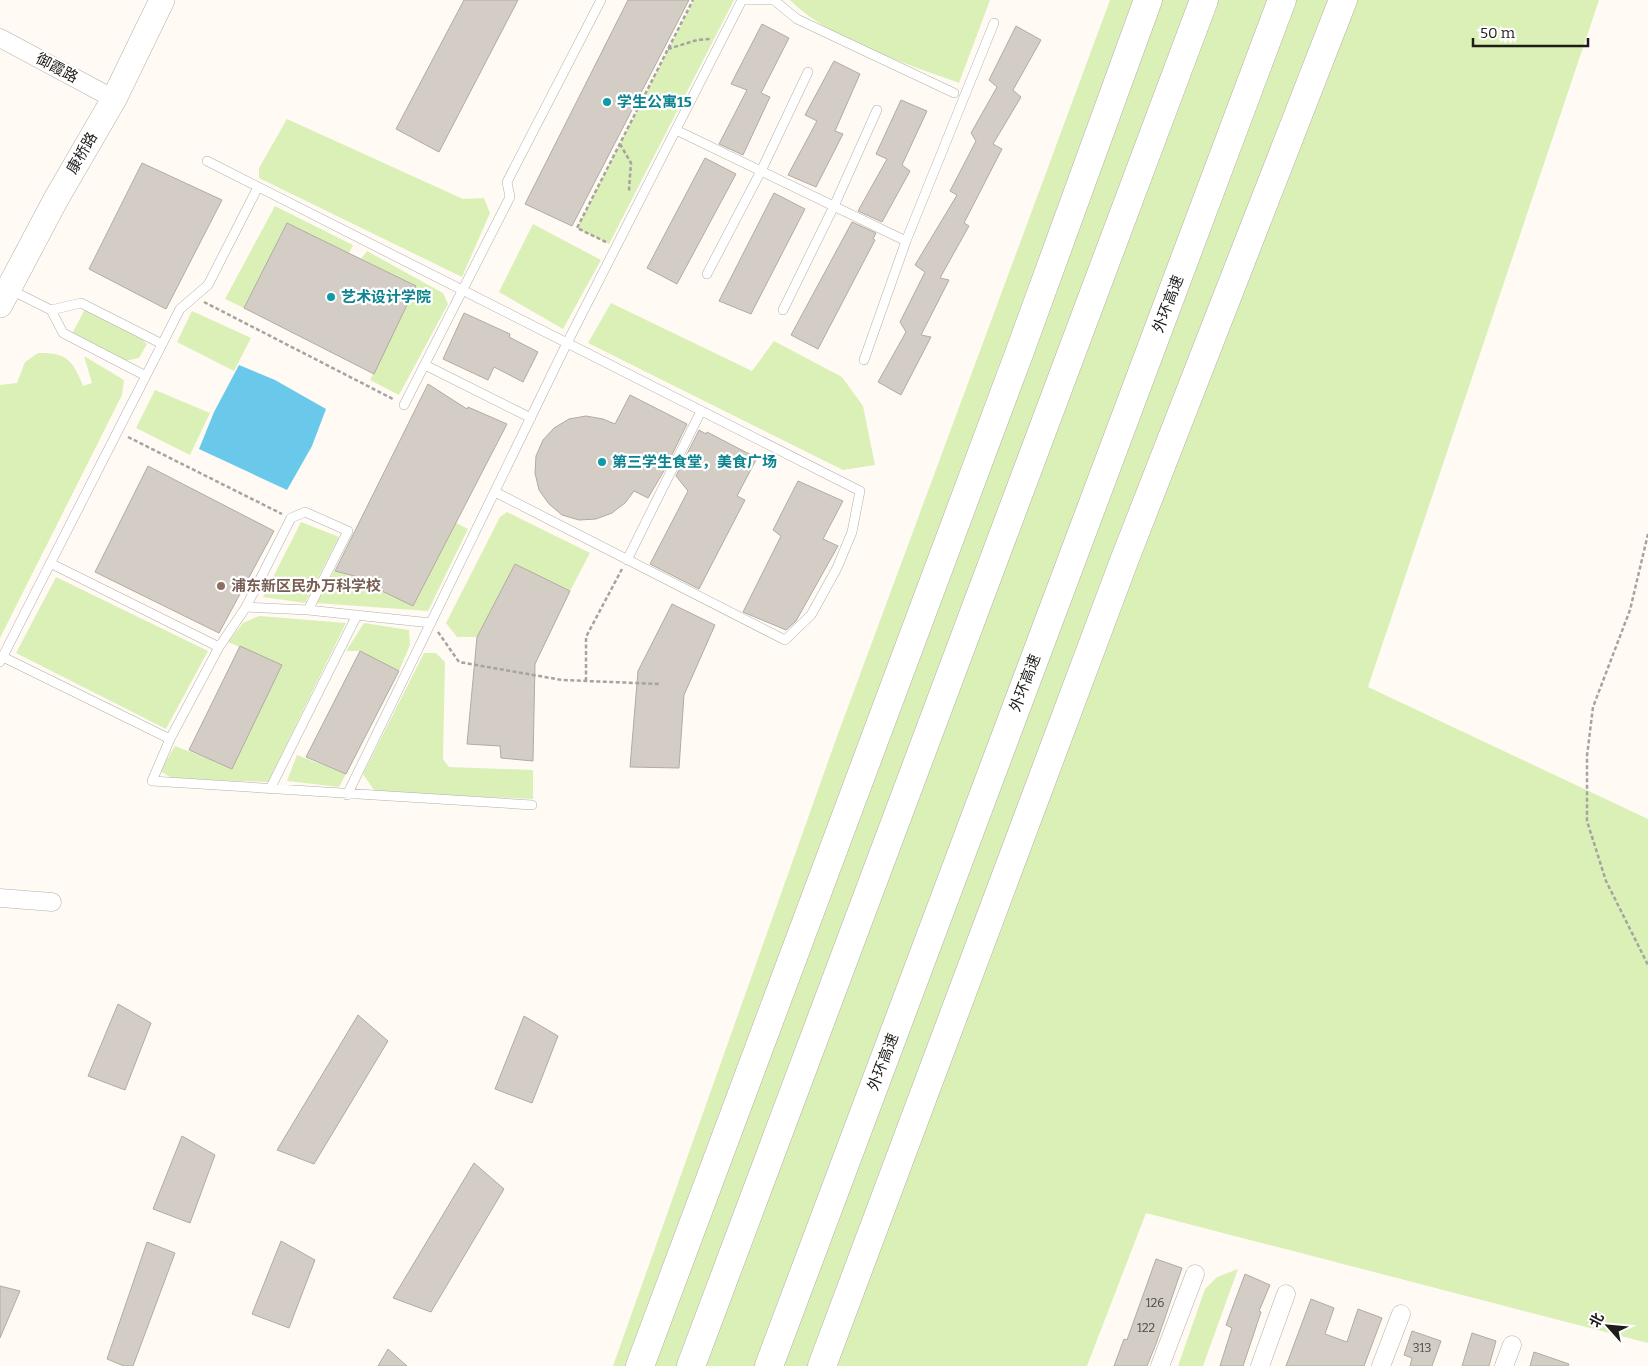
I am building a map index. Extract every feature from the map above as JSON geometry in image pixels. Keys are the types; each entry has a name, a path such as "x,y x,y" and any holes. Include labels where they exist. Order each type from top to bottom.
{"highway":[{"path":"640,1366 1020,352 1148,0"},
{"path":"691,1366 1204,0"},
{"name":"外环高速","path":"769,1366 1282,0"},
{"path":"822,1366 1124,561 1343,0"}],"main road":[{"name":"康桥路","path":"4,297 56,199 114,99 162,0"}],"street":[{"name":"御霞路","path":"0,38 114,99"},
{"path":"0,898 52,902"},
{"path":"1160,1366 1195,1274"},
{"path":"1260,1366 1286,1294"},
{"path":"1381,1366 1401,1314"},
{"path":"1504,1366 1512,1345"}],"lane":[{"path":"404,405 510,197 507,182 601,0"},
{"path":"347,794 567,343 742,0 775,0 797,19 954,93"},
{"path":"864,360 906,241 994,22"},
{"path":"707,274 761,171 808,72"},
{"path":"783,310 834,206 877,110"},
{"path":"676,130 906,241"},
{"path":"207,161 860,491 852,532 837,568 811,615 785,640 495,492"},
{"path":"170,739 1,660 180,309 208,285 258,186"},
{"path":"4,297 51,310 80,303 162,344"},
{"path":"51,310 64,334 146,376"},
{"path":"425,365 531,418"},
{"path":"627,560 701,411"},
{"path":"308,610 348,531 305,512 291,518 246,607 219,647 170,739 152,781 532,805"},
{"path":"50,563 219,647"},
{"path":"246,607 308,610 431,623"},
{"path":"270,789 357,615"}],"path":[{"path":"616,247 577,228 693,0"},
{"path":"668,49 697,40 711,39 721,42"},
{"path":"620,144 631,163 629,189 642,196"},
{"path":"194,297 404,405"},
{"path":"118,432 291,518"},
{"path":"1648,534 1630,610 1593,707 1587,756 1587,821 1606,881 1648,965"},
{"path":"586,681 586,637 627,560"},
{"path":"431,623 459,662 562,680 660,684"}],"green space":[{"path":"694,0 734,0 609,244 577,228"},
{"path":"790,0 990,0 959,83 893,59 846,38 825,27"},
{"path":"1110,0 1599,0 1368,687 1648,819 1648,1343 1146,1213 1087,1366 613,1366 835,742"},
{"path":"287,119 463,199 484,198 490,213 462,277 259,178 259,168"},
{"path":"275,206 353,245 349,253 287,223 244,308 225,299"},
{"path":"533,224 601,260 563,329 499,292"},
{"path":"367,251 443,293 448,304 399,395 370,380 416,286 361,259"},
{"path":"611,303 752,371 774,341 842,377 863,406 875,465 843,470 588,343"},
{"path":"85,309 141,338 147,344 139,358 125,361 72,334"},
{"path":"192,311 251,338 234,371 177,342"},
{"path":"38,353 55,354 67,359 76,370 83,386 92,383 84,356 124,380 122,395 0,638 0,385 17,383 25,362"},
{"path":"155,390 210,413 190,455 136,428"},
{"path":"507,512 590,553 570,591 515,564 477,637 457,637 446,623 500,517"},
{"path":"301,522 339,537 305,603 263,597"},
{"path":"456,523 468,529 428,611 316,603 334,571 367,580 376,567 387,572 379,589 413,606"},
{"path":"56,577 208,651 166,729 16,653"},
{"path":"259,616 346,623 268,782 173,779 160,771 175,746 232,768 282,665 228,642 243,623"},
{"path":"364,623 409,630 410,645 399,671 360,651 346,651"},
{"path":"424,653 436,653 445,662 443,759 449,767 533,770 533,799 376,793 363,774"},
{"path":"297,755 346,774 339,787 287,781"},
{"path":"1238,1269 1203,1366 1178,1366 1205,1289 1217,1277"}],"water":[{"path":"239,365 275,380 326,409 312,446 287,490 199,449 214,412"}],"building":[{"path":"464,0 518,0 439,152 396,129"},
{"name":"学生公寓15","path":"628,0 689,0 572,226 525,204"},
{"path":"762,24 789,38 761,93 770,97 743,155 719,144 747,90 731,84"},
{"path":"1016,26 1041,40 1013,90 1021,97 993,144 1002,149 964,223 969,226 940,278 949,280 921,335 931,337 901,395 878,382 906,332 900,322 925,272 915,265 957,195 950,191 976,141 971,133 997,87 989,80"},
{"path":"834,61 860,74 835,131 843,134 816,187 788,175 817,121 805,115"},
{"path":"901,100 927,111 902,165 910,171 882,222 858,211 887,159 876,154"},
{"path":"705,158 736,174 677,284 647,268"},
{"path":"142,163 222,200 166,309 89,269"},
{"path":"774,193 805,209 751,314 719,301"},
{"path":"852,222 876,233 873,239 875,240 818,349 791,335"},
{"name":"艺术设计学院","path":"287,223 416,286 374,374 244,308"},
{"path":"464,313 510,334 509,337 538,352 523,382 494,367 488,380 443,359"},
{"path":"428,384 467,409 468,407 507,424 413,606 378,589 381,583 335,571"},
{"name":"第三学生食堂，美食广场","path":"630,395 687,424 665,469 648,498 634,491 625,503 612,513 596,519 579,520 562,515 549,504 539,490 535,473 536,456 543,440 554,428 569,419 586,416 603,419 615,424"},
{"path":"699,430 706,434 707,432 757,458 737,496 745,500 699,589 650,564 688,491 676,476"},
{"path":"148,466 274,531 219,633 95,572"},
{"path":"798,481 843,501 823,539 838,546 796,621 786,630 743,612 781,536 773,530"},
{"path":"515,564 570,591 535,664 533,761 501,758 500,746 467,744 477,637"},
{"path":"672,604 715,625 684,695 679,768 630,767 638,671"},
{"path":"240,646 282,665 232,769 189,750"},
{"path":"360,651 399,671 346,774 306,757"},
{"path":"118,1004 151,1023 125,1090 88,1076"},
{"path":"358,1015 388,1041 314,1164 277,1150"},
{"path":"524,1016 558,1036 532,1103 495,1089"},
{"path":"182,1136 215,1155 190,1223 153,1209"},
{"path":"474,1163 504,1189 431,1312 393,1298"},
{"path":"281,1241 315,1260 289,1328 252,1314"},
{"path":"147,1242 175,1253 133,1366 124,1366 107,1359"},
{"path":"1156,1259 1182,1268 1156,1344 1147,1366 1114,1366 1124,1339 1127,1340"},
{"path":"1245,1274 1270,1285 1259,1311 1261,1312 1243,1366 1220,1366 1232,1328 1226,1325"},
{"path":"0,1286 20,1291 0,1338"},
{"path":"1311,1299 1334,1308 1325,1334 1347,1342 1358,1309 1382,1318 1364,1366 1286,1366"},
{"path":"1412,1331 1441,1341 1432,1366 1410,1366 1412,1358 1404,1355"},
{"path":"1472,1333 1496,1341 1489,1366 1462,1366"},
{"path":"388,1349 407,1366 378,1366"},
{"path":"1534,1352 1569,1364 1568,1366 1530,1366"}],"place":[{"name":"学生公寓15","path":"607,102"},
{"name":"艺术设计学院","path":"331,297"},
{"name":"第三学生食堂，美食广场","path":"602,462"},
{"name":"浦东新区民办万科学校","path":"221,586"}]}
